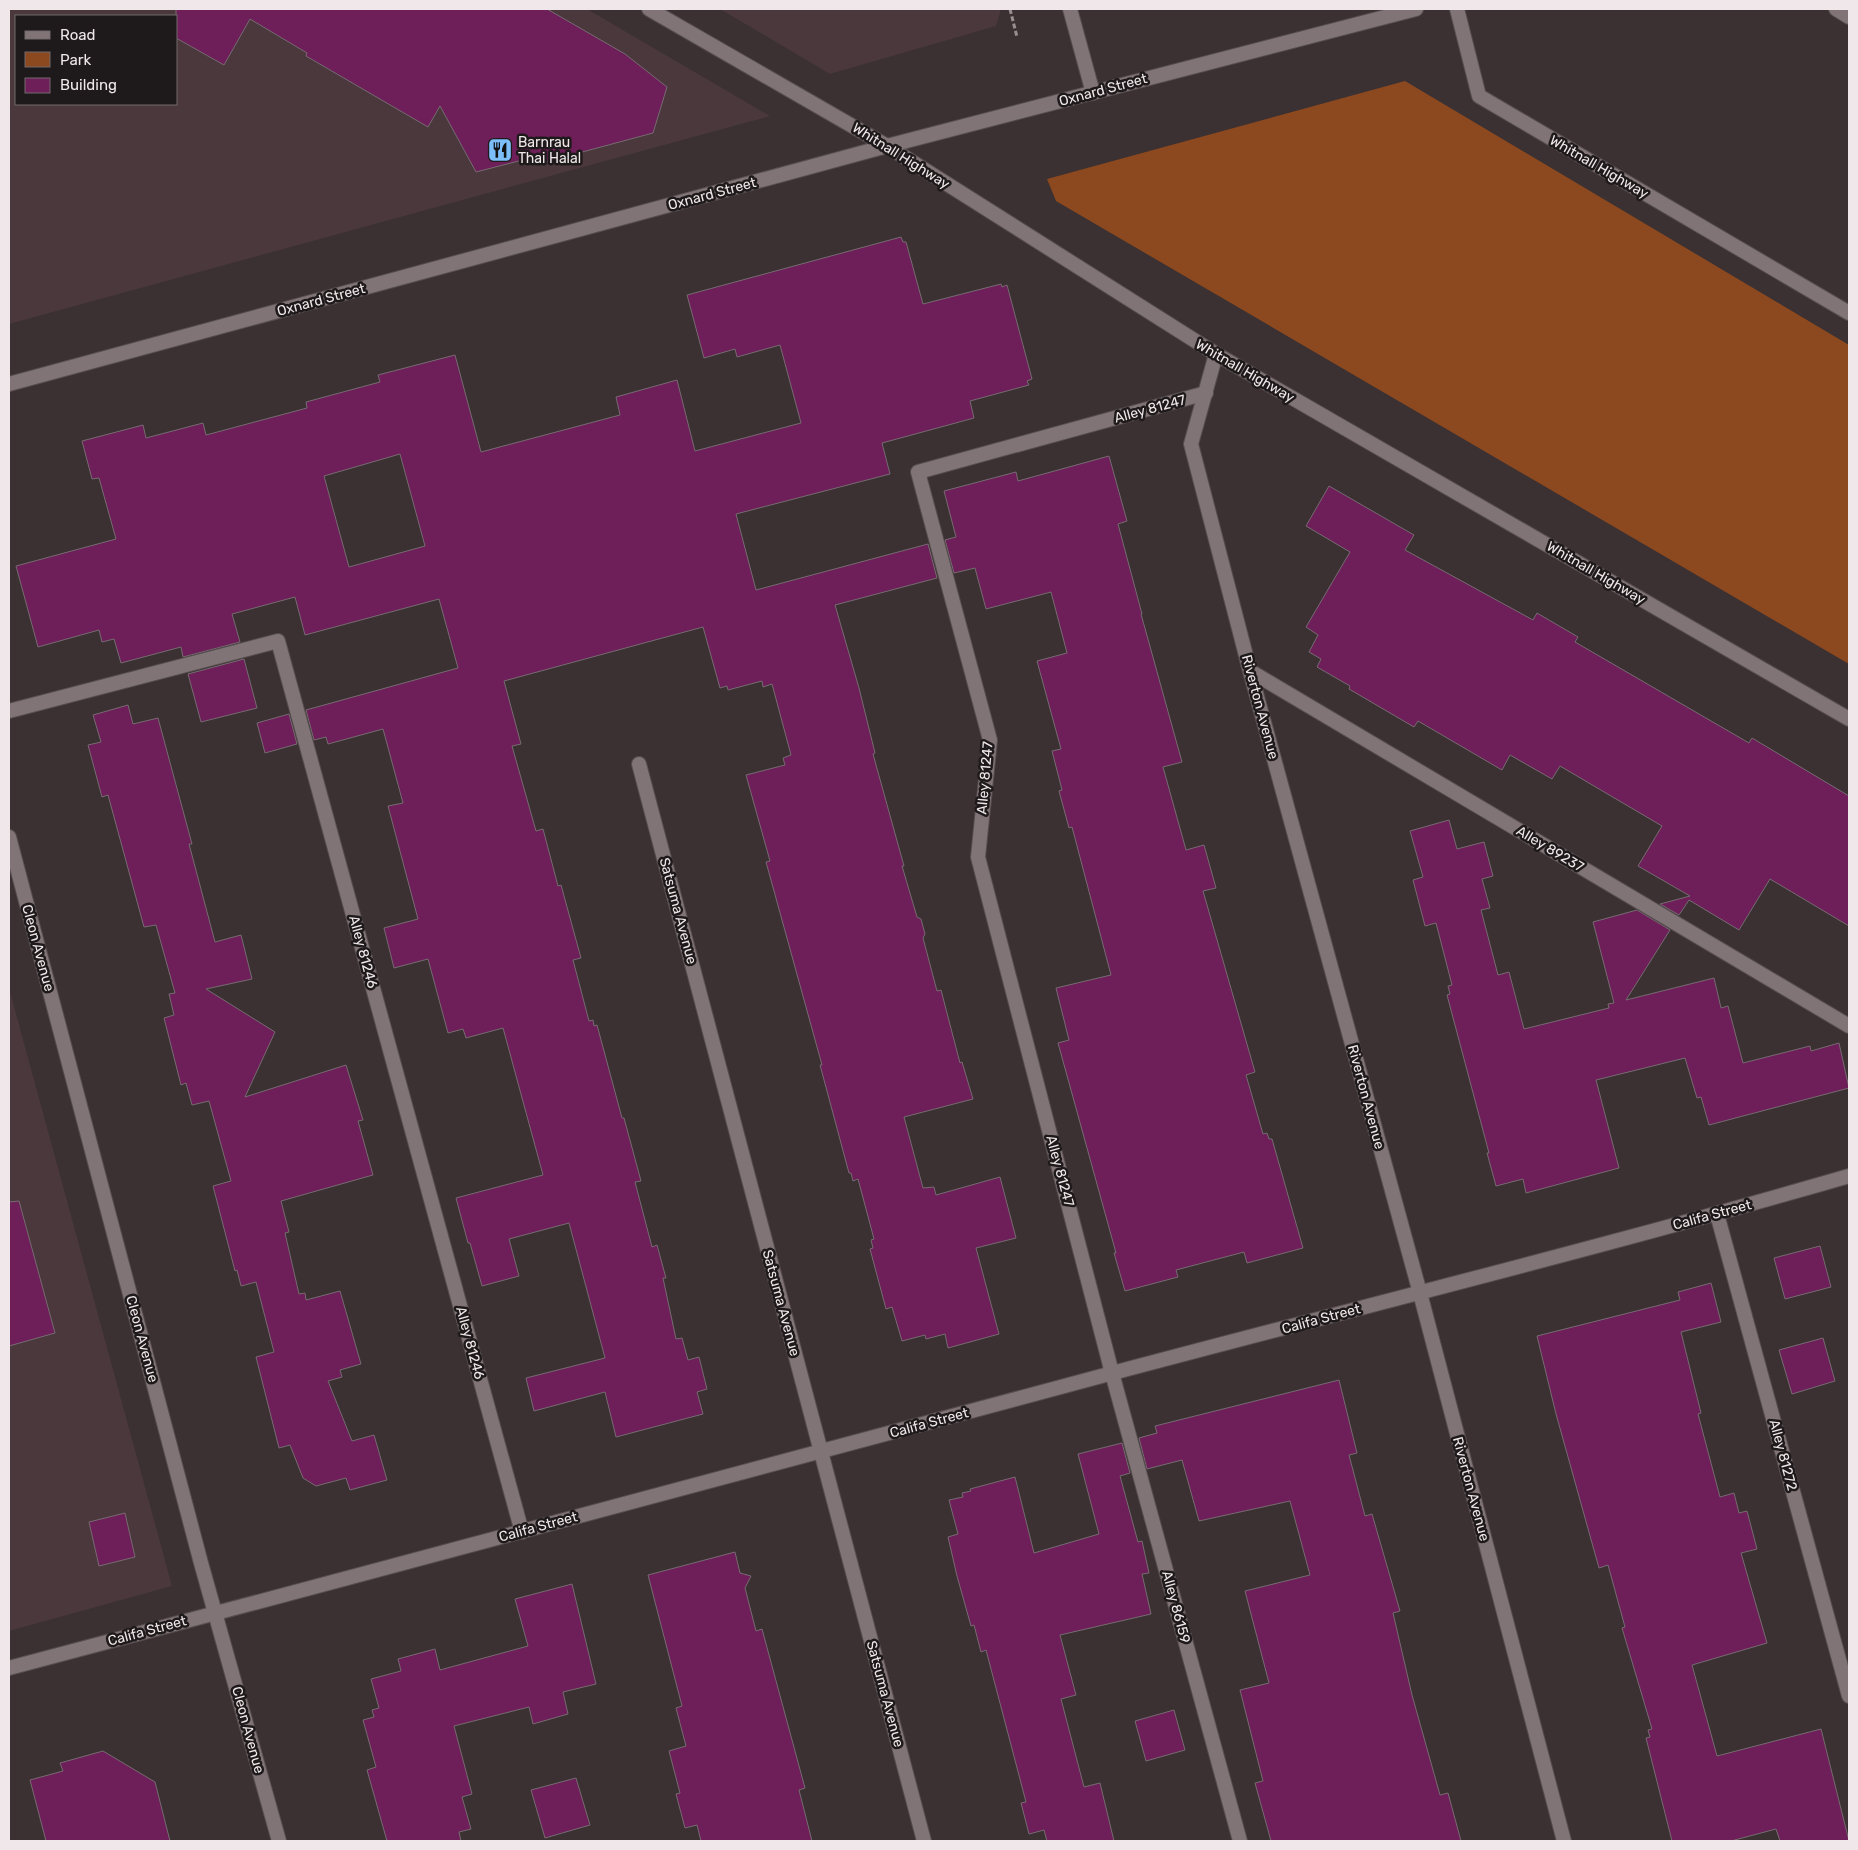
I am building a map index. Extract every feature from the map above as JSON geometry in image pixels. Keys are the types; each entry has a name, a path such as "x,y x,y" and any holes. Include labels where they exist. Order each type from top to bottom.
{"street":[{"name":"Whitnall Highway","path":"649,9 887,146 1216,354 1849,719"},
{"path":"1070,9 1093,93"},
{"name":"Oxnard Street","path":"9,384 887,146 1416,9"},
{"name":"Whitnall Highway","path":"1457,9 1479,96 1849,313"},
{"path":"1836,9 1849,17"},
{"name":"Riverton Avenue","path":"1216,354 1191,444 1250,671 1420,1293 1564,1841"},
{"name":"Alley 81247","path":"1112,1373 978,857 990,740 918,472 1206,393"},
{"name":"Alley 81246","path":"9,711 278,641 522,1532"},
{"name":"Alley 89237","path":"1250,671 1849,1026"},
{"name":"Satsuma Avenue","path":"639,764 924,1841"},
{"name":"Cleon Avenue","path":"9,837 216,1613 279,1841"},
{"name":"Califa Street","path":"9,1668 1112,1373 1717,1214 1849,1176"},
{"name":"Alley 81272","path":"1717,1214 1849,1696"},
{"name":"Alley 86159","path":"1112,1373 1240,1841"}],"path":[{"path":"1010,9 1017,36"}],"shaded area":[{"path":"9,9 587,9 770,116 9,324"},
{"path":"720,9 1001,9 996,26 830,74"},
{"path":"9,988 172,1586 9,1631"}],"green space":[{"path":"1405,81 1849,345 1849,664 1056,201 1047,179"}],"building":[{"path":"176,9 547,9 625,54 667,87 653,133 545,162 542,155 476,172 440,106 428,127 306,56 307,53 250,19 224,65 178,39 178,15 176,15"},
{"path":"901,237 903,242 906,242 923,304 1001,284 1002,287 1007,285 1032,379 1027,381 1029,385 970,401 974,418 882,443 890,474 736,514 756,590 928,544 937,578 835,605 859,688 875,753 873,754 904,866 902,866 917,917 921,919 925,934 923,938 937,991 941,990 960,1063 962,1062 973,1099 904,1117 923,1188 934,1187 936,1195 1000,1177 1016,1238 976,1248 999,1334 948,1348 945,1334 926,1339 925,1335 902,1341 892,1307 886,1309 870,1249 873,1248 871,1240 874,1239 858,1179 853,1181 851,1173 849,1173 820,1065 822,1065 766,862 770,861 746,775 785,765 783,758 791,755 772,684 763,687 762,681 728,690 727,686 720,688 703,627 504,681 521,744 512,746 536,831 543,829 558,886 561,885 581,958 573,960 589,1021 593,1020 594,1026 597,1025 622,1118 624,1118 641,1181 635,1182 652,1247 657,1245 666,1278 663,1278 676,1339 682,1338 688,1360 699,1357 707,1389 697,1392 703,1414 616,1437 605,1392 534,1411 526,1378 605,1358 569,1223 509,1239 519,1276 482,1286 456,1198 543,1175 503,1028 466,1038 463,1029 448,1033 428,959 394,968 384,928 418,919 388,806 403,803 383,729 328,744 326,737 314,740 306,710 458,668 439,599 305,635 295,597 232,614 240,642 183,657 181,647 121,663 114,639 102,642 99,630 38,647 16,566 116,539 99,478 92,479 82,441 143,425 146,438 203,423 206,435 307,408 306,402 380,382 378,375 455,355 481,452 620,415 616,397 677,380 695,451 801,423 780,345 737,357 735,349 704,358 687,295","holes":["400,454 425,546 349,567 324,476"]},
{"path":"1109,456 1127,521 1118,524 1182,762 1163,767 1186,850 1204,845 1216,888 1203,891 1255,1072 1246,1075 1263,1134 1267,1133 1269,1139 1272,1139 1303,1248 1247,1263 1244,1252 1176,1270 1178,1277 1125,1291 1058,1043 1069,1040 1056,988 1111,975 1072,827 1069,828 1059,791 1062,790 1052,751 1061,749 1037,661 1067,653 1051,592 986,609 975,568 954,573 945,540 956,537 944,491 1016,472 1018,481"},
{"path":"1329,486 1414,535 1405,550 1533,620 1537,613 1578,637 1575,642 1749,743 1752,738 1849,796 1849,926 1770,879 1739,930 1689,900 1679,915 1660,904 1690,896 1638,866 1662,826 1560,766 1552,779 1510,755 1502,770 1418,721 1414,727 1349,689 1350,686 1317,667 1321,659 1309,652 1318,635 1306,627 1350,552 1306,526"},
{"path":"244,659 257,708 201,722 188,674"},
{"path":"128,705 133,724 158,718 192,844 189,844 215,942 241,935 252,979 206,989 275,1032 245,1097 346,1065 363,1120 358,1121 373,1175 281,1201 289,1232 285,1233 299,1294 305,1293 306,1300 340,1291 361,1364 340,1370 342,1377 328,1381 352,1441 374,1435 387,1480 350,1490 346,1478 316,1486 303,1478 290,1445 279,1448 256,1357 274,1352 256,1282 241,1286 237,1270 235,1271 213,1186 231,1181 209,1101 192,1105 186,1083 181,1085 164,1018 174,1015 169,994 175,993 156,925 144,927 108,795 102,797 88,745 101,742 93,715"},
{"path":"289,714 297,744 265,753 257,723"},
{"path":"1449,820 1457,849 1484,842 1493,876 1482,879 1490,908 1481,910 1498,975 1509,972 1524,1029 1609,1008 1608,1004 1614,1003 1593,922 1637,910 1670,930 1626,1000 1714,978 1721,1008 1728,1006 1743,1063 1810,1046 1811,1051 1839,1043 1849,1088 1709,1125 1701,1097 1697,1098 1685,1058 1596,1080 1619,1168 1526,1193 1523,1179 1496,1186 1447,995 1450,994 1448,986 1452,985 1436,923 1425,926 1413,880 1423,877 1410,831"},
{"path":"19,1201 55,1333 9,1346 9,1202"},
{"path":"1820,1246 1831,1287 1785,1299 1774,1258"},
{"path":"1711,1283 1721,1322 1681,1332 1701,1413 1698,1414 1720,1497 1734,1493 1739,1513 1747,1511 1757,1549 1741,1553 1767,1643 1692,1665 1717,1756 1821,1729 1849,1841 1780,1841 1776,1829 1731,1841 1672,1841 1646,1738 1650,1737 1648,1730 1652,1729 1622,1628 1625,1627 1608,1565 1599,1568 1556,1414 1537,1336 1680,1300 1678,1292"},
{"path":"1823,1338 1835,1381 1792,1394 1779,1350"},
{"path":"1339,1380 1357,1453 1349,1455 1365,1516 1372,1514 1400,1611 1393,1613 1412,1695 1440,1795 1448,1793 1461,1841 1271,1841 1255,1783 1263,1781 1240,1690 1269,1683 1245,1591 1310,1575 1290,1501 1199,1521 1182,1460 1147,1469 1139,1438 1157,1433 1155,1426"},
{"path":"1122,1443 1130,1473 1120,1476 1138,1542 1142,1541 1149,1573 1142,1574 1151,1614 1060,1635 1076,1695 1061,1699 1084,1787 1100,1783 1114,1841 1047,1841 1044,1830 1029,1834 1021,1803 1026,1802 986,1650 981,1652 974,1625 971,1626 957,1576 948,1537 958,1534 949,1500 963,1497 962,1493 971,1491 970,1489 1015,1477 1034,1553 1099,1534 1078,1454"},
{"path":"125,1513 135,1557 99,1566 89,1522"},
{"path":"735,1552 740,1573 751,1576 745,1588 756,1631 762,1629 805,1788 799,1790 812,1841 701,1841 697,1825 685,1828 676,1794 680,1793 669,1751 686,1746 676,1708 682,1706 648,1575"},
{"path":"572,1584 596,1684 563,1692 568,1714 533,1724 529,1707 454,1726 472,1794 462,1797 471,1829 459,1832 461,1841 387,1841 367,1770 376,1767 363,1720 374,1717 372,1710 379,1708 371,1679 401,1671 398,1659 435,1649 440,1670 528,1646 515,1599"},
{"path":"1174,1710 1185,1750 1146,1761 1135,1721"},
{"path":"103,1751 155,1782 170,1841 46,1841 30,1780 63,1771 60,1763"},
{"path":"576,1778 590,1825 545,1838 531,1790"}],"place":[{"name":"Barnrau Thai Halal","path":"500,150"}]}
